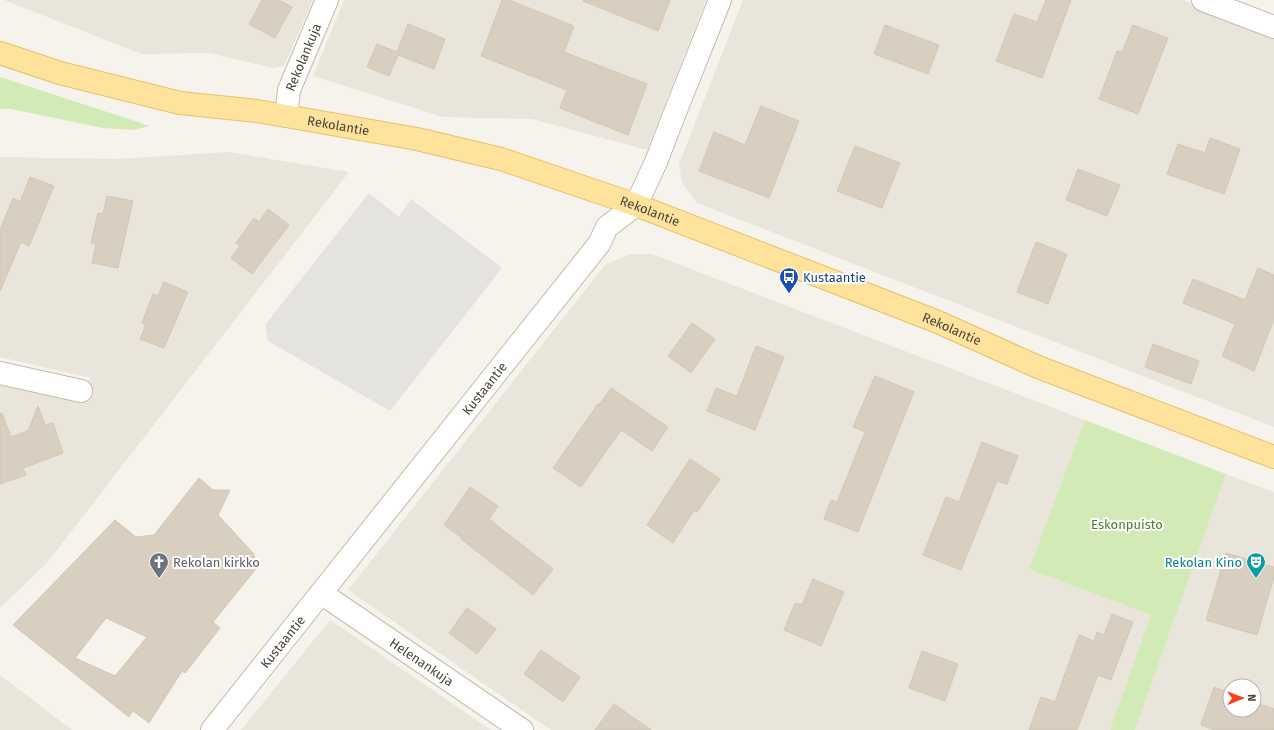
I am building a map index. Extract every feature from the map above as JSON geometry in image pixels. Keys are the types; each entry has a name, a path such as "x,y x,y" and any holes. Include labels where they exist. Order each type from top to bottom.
{"main road":[{"name":"Rekolantie","path":"0,53 60,72 180,103 257,111 286,116 417,139 501,159 636,205 938,322 1038,367 1274,457"}],"street":[{"name":"Rekolankuja","path":"286,116 289,90 327,0"},
{"name":"Kustaantie","path":"212,730 521,340 599,244 607,227 636,205 656,162 720,0"},
{"path":"1203,0 1274,28"},
{"path":"0,373 81,392"},
{"name":"Helenankuja","path":"321,593 522,730"}],"shaded area":[{"path":"4,0 313,0 284,66 273,68 210,53 141,54"},
{"path":"344,0 706,0 647,150 532,119 443,117 313,76"},
{"path":"743,0 1183,0 1274,35 1274,427 697,203 682,183 679,164"},
{"path":"229,152 349,172 47,563 0,608 0,381 80,400 90,378 0,357 0,157 118,159"},
{"path":"369,193 399,217 411,199 502,268 390,411 268,341 265,325"},
{"path":"630,254 652,254 1085,420 1029,569 1152,615 1110,730 551,730 348,590 605,265"},
{"path":"1226,474 1274,492 1274,730 1135,730"},
{"path":"330,620 491,730 241,730"},
{"path":"0,675 72,730 0,730"}],"green space":[{"path":"0,77 150,126 132,130 103,128 11,109 0,109"},
{"name":"Eskonpuisto","path":"1085,420 1226,474 1135,730 1110,730 1151,615 1029,569"}],"building":[{"path":"262,0 279,0 292,7 275,38 249,24"},
{"path":"502,0 509,0 574,26 564,52 647,84 628,135 560,108 567,90 481,56"},
{"path":"670,0 658,31 583,1"},
{"path":"1046,0 1071,0 1042,78 996,61 1014,14 1037,22"},
{"path":"408,24 445,39 434,69 398,55 389,76 367,67 377,44 397,52"},
{"path":"885,25 939,45 928,74 874,54"},
{"path":"1133,25 1168,38 1138,114 1099,99 1117,51 1122,52"},
{"path":"761,106 799,121 769,198 699,171 714,132 745,145"},
{"path":"1210,138 1240,149 1224,194 1167,174 1178,144 1205,153"},
{"path":"855,146 900,163 882,208 837,191"},
{"path":"1078,169 1120,185 1107,216 1066,200"},
{"path":"30,177 54,186 29,246 21,242 0,291 0,230 13,198 20,202"},
{"path":"107,196 133,201 118,268 92,263 96,244 91,243 98,213 103,214"},
{"path":"268,209 289,225 252,274 231,258 240,246 236,243 254,218 259,222"},
{"path":"1036,242 1067,254 1048,304 1017,292"},
{"path":"1258,268 1274,275 1274,319 1254,371 1222,356 1235,324 1183,303 1193,279 1245,300"},
{"path":"164,282 188,292 164,348 140,339 146,325 142,323 153,294 158,296"},
{"path":"692,323 715,339 691,373 668,356"},
{"path":"1153,344 1199,361 1191,384 1145,367"},
{"path":"756,346 784,357 755,430 707,411 716,388 737,396"},
{"path":"875,376 914,392 858,532 824,519 831,500 837,502 865,432 853,427"},
{"path":"611,388 668,427 652,451 621,430 581,487 553,468"},
{"path":"38,406 45,425 53,423 63,453 23,468 26,475 0,484 0,413 2,413 11,437 28,431"},
{"path":"982,442 1018,456 1007,484 997,481 961,570 923,555 946,497 959,502"},
{"path":"690,459 720,479 697,512 694,510 673,543 647,525"},
{"name":"Rekolan kirkko","path":"199,478 213,490 230,490 218,515 253,553 255,558 255,570 213,622 220,628 185,673 182,671 149,723 133,711 129,717 13,625 115,520 136,537 154,535","holes":["106,618 147,637 115,676 75,658"]},
{"path":"470,487 498,506 489,519 553,569 533,595 444,525"},
{"path":"1226,553 1274,567 1274,577 1257,635 1206,620"},
{"path":"813,579 844,592 821,646 784,630 795,603 802,605"},
{"path":"467,608 496,629 477,654 449,633"},
{"path":"1112,614 1133,622 1111,680 1098,675 1077,730 1029,730 1041,697 1055,702 1079,635 1094,641 1097,632 1104,635"},
{"path":"541,650 580,677 563,702 524,674"},
{"path":"922,651 958,664 945,701 909,688"},
{"path":"1214,687 1222,690 1222,718 1262,718 1262,705 1274,709 1274,730 1215,730 1201,725"},
{"path":"614,704 651,730 595,730"}],"place":[{"name":"Kustaantie","path":"789,294"},
{"name":"Rekolan kirkko","path":"159,579"},
{"name":"Rekolan Kino","path":"1256,579"}]}
